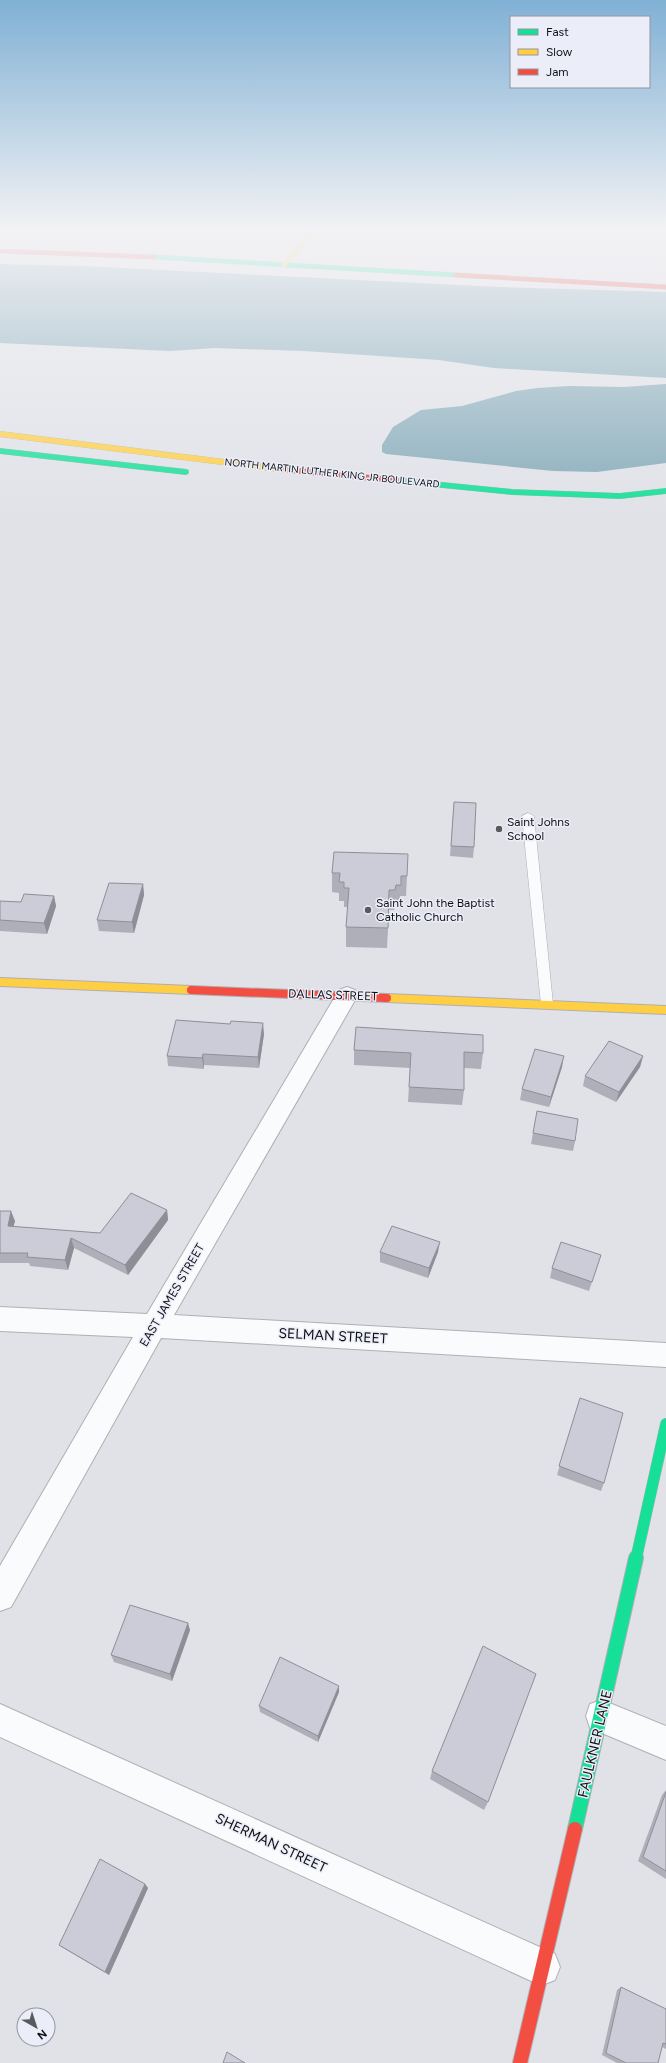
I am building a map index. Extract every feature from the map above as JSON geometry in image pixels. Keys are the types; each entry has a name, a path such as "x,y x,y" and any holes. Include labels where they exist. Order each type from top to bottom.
{"street":[{"name":"NORTH MARTIN LUTHER KING JR BOULEVARD","path":"0,434 314,472 512,492 620,496 666,491"},
{"path":"0,451 197,473"},
{"name":"DALLAS STREET","path":"0,982 347,995 666,1010"},
{"name":"EAST JAMES STREET","path":"0,1596 154,1326 347,995"},
{"name":"SELMAN STREET","path":"0,1319 154,1326 666,1355"},
{"name":"FAULKNER LANE","path":"520,2063 602,1716 666,1424"},
{"path":"602,1716 666,1742"},
{"name":"SHERMAN STREET","path":"0,1720 542,1967"}],"lane":[{"path":"528,816 547,1004"}],"water":[{"path":"0,327 666,327 666,378 494,368 439,360 304,351 215,348 170,351 0,343"},
{"path":"666,384 666,463 597,472 553,471 386,454 382,452 382,445 393,427 421,410 462,406 516,391 537,388 569,386 624,387"}],"building":[{"path":"454,802 476,803 474,847 451,846"},
{"name":"Saint John the Baptist Catholic Church","path":"334,852 408,854 407,876 401,876 401,885 396,885 395,890 389,890 388,928 346,927 349,888 344,888 344,882 339,882 340,873 332,873"},
{"path":"109,883 143,884 132,922 97,920"},
{"path":"24,894 54,896 44,923 0,920 0,901 21,902"},
{"path":"176,1020 230,1024 231,1021 263,1023 258,1057 203,1054 202,1058 167,1056"},
{"path":"356,1027 483,1035 483,1053 464,1052 464,1090 409,1087 411,1053 354,1050"},
{"path":"609,1041 643,1056 619,1092 585,1076"},
{"path":"535,1049 564,1056 551,1097 522,1089"},
{"path":"537,1111 578,1119 575,1141 533,1133"},
{"path":"131,1193 167,1210 125,1265 71,1238 65,1260 27,1257 28,1253 0,1253 0,1211 11,1211 8,1226 100,1233"},
{"path":"392,1226 440,1242 429,1268 380,1252"},
{"path":"561,1242 601,1255 592,1282 552,1268"},
{"path":"580,1398 623,1413 604,1483 559,1466"},
{"path":"130,1605 188,1623 170,1674 111,1655"},
{"path":"483,1646 536,1674 488,1802 432,1771"},
{"path":"280,1657 339,1686 318,1736 259,1706"},
{"path":"666,1792 666,1871 643,1857"},
{"path":"100,1859 145,1884 105,1972 59,1945"},
{"path":"621,1987 666,2009 666,2044 663,2043 658,2063 626,2063 606,2053"},
{"path":"227,2052 245,2063 223,2063"}],"traffic: fast":[{"path":"0,451 186,472"},
{"path":"402,481 512,492 620,496 666,491"},
{"path":"575,1829 666,1424"}],"traffic: slow":[{"path":"0,434 279,469"},
{"path":"0,982 191,990"},
{"path":"387,998 666,1010"}],"traffic: jam":[{"path":"279,469 402,481"},
{"path":"191,990 387,998"},
{"path":"520,2063 575,1829"}],"place":[{"name":"Saint Johns School","path":"499,829"},
{"name":"Saint John the Baptist Catholic Church","path":"368,910"}]}
